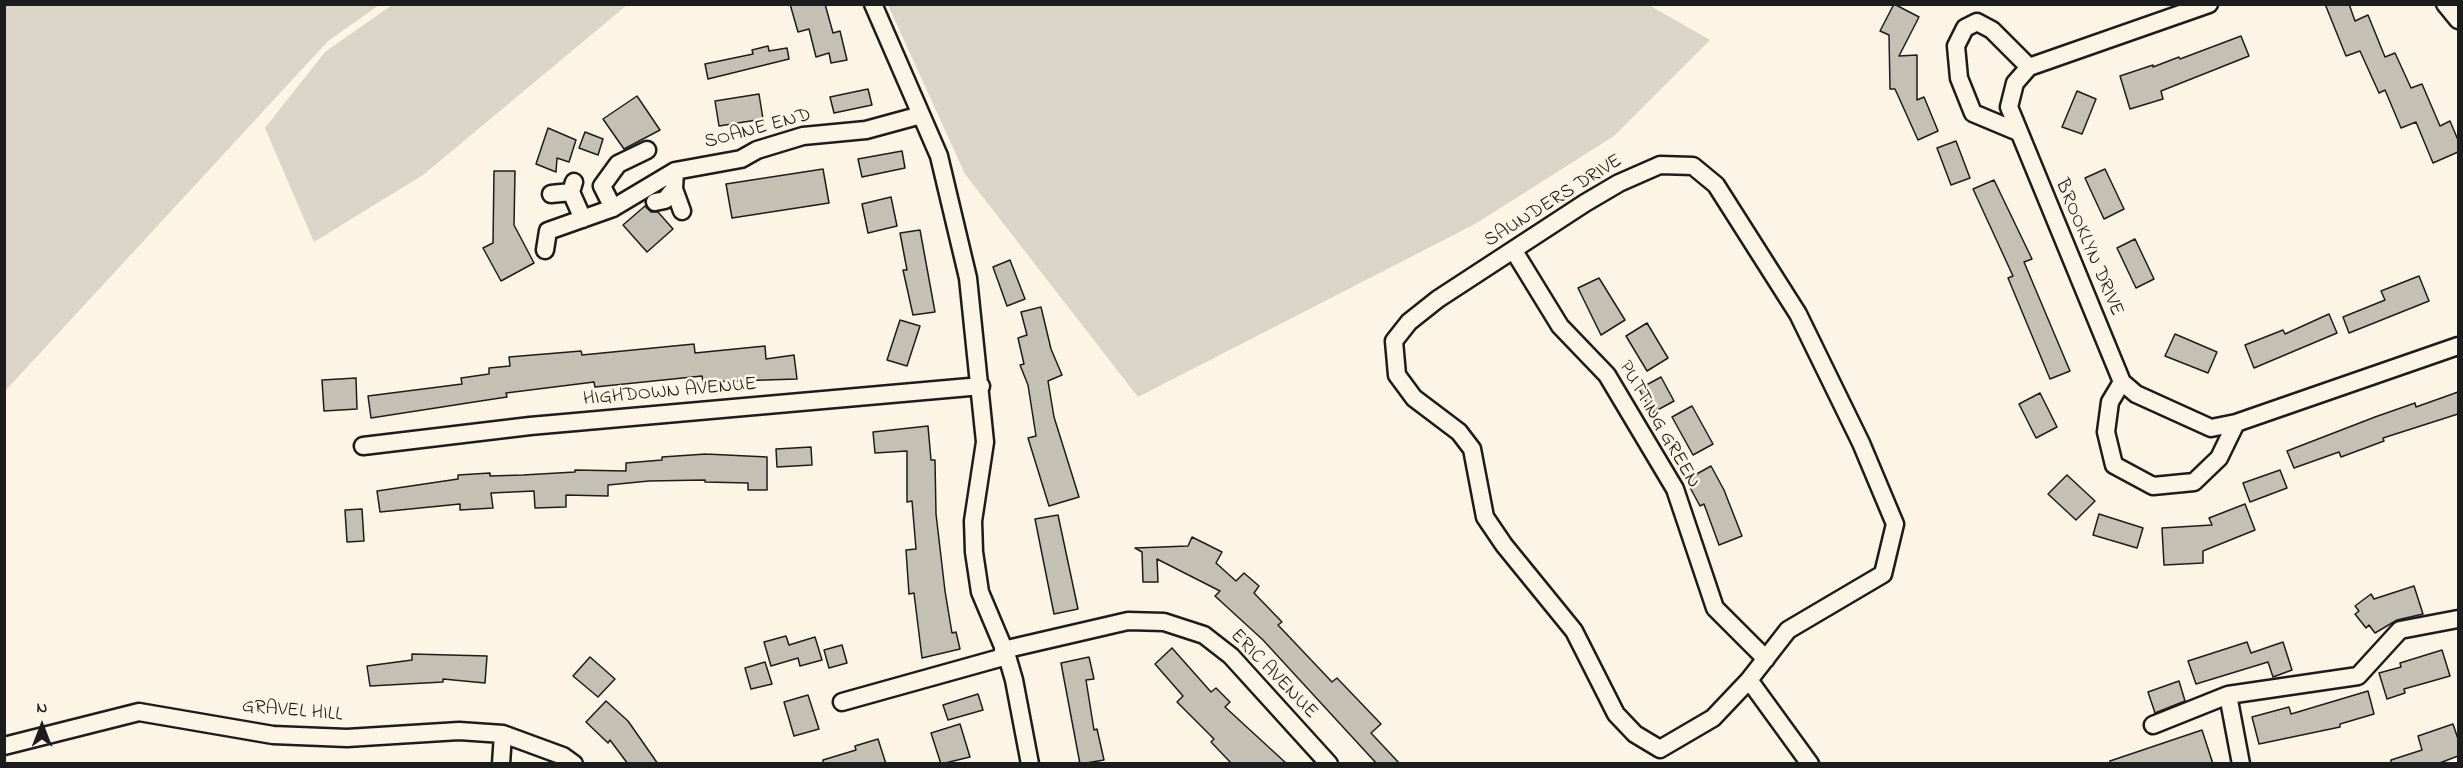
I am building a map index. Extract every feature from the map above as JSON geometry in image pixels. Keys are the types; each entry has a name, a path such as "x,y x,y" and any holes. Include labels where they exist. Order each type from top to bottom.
{"street":[{"path":"873,4 939,156 968,278 985,442 973,521 974,552 980,592 1005,653 1030,764"},
{"path":"2016,131 1973,113 1959,78 1956,46 1965,28 1977,22 1992,30 2029,68 2209,4"},
{"path":"2445,4 2458,20"},
{"name":"BROOKLYN DRIVE","path":"2029,68 2015,83 2009,107 2016,131 2122,382"},
{"name":"SOANE END","path":"545,250 548,231 613,208 675,171 741,159 757,150 803,136 866,130 921,115"},
{"path":"613,208 602,186 618,164 647,150"},
{"name":"SAUNDERS DRIVE","path":"1660,165 1693,166 1716,185 1798,315 1861,443 1895,524 1883,574 1788,630 1766,659 1713,718 1660,756 1616,714 1574,631 1504,545 1485,517 1472,449 1459,432 1414,398 1397,375 1394,341 1409,322 1438,299 1514,251 1556,221 1619,183 1660,165"},
{"path":"675,171 674,189 682,211"},
{"path":"551,194 573,187 584,219"},
{"path":"655,202 665,200 674,189"},
{"name":"PUTTING GREEN","path":"1514,251 1560,326 1607,375 1675,489 1715,609 1766,659"},
{"path":"2236,423 2219,458 2194,482 2153,486 2114,465 2106,432 2110,402 2122,382 2136,394 2211,428 2236,423 2458,346"},
{"name":"HIGHDOWN AVENUE","path":"363,446 530,426 981,386"},
{"path":"2153,725 2228,695 2358,676 2400,630 2458,619"},
{"name":"ERIC AVENUE","path":"842,702 1005,653 1128,621 1164,622 1204,635 1231,656 1329,764"},
{"path":"1749,680 1810,764"},
{"path":"2228,695 2241,764"},
{"name":"GRAVEL HILL","path":"4,746 139,712 273,735 347,738 459,731 503,734 563,756 574,764"},
{"path":"501,764 503,734"}],"shaded area":[{"path":"5,4 379,5 328,41 5,391"},
{"path":"1647,4 1710,40 1614,136 1475,224 1138,397 965,174 888,5"},
{"path":"392,5 627,5 423,175 314,242 265,128 325,52"}],"building":[{"path":"790,4 825,4 833,33 840,31 847,60 831,63 829,53 816,57 809,29 798,32"},
{"path":"1894,4 1919,17 1899,56 1917,55 1917,100 1924,97 1938,131 1918,140 1895,89 1890,89 1889,35 1880,31"},
{"path":"2325,4 2349,4 2355,21 2368,15 2385,57 2395,53 2411,88 2422,84 2440,126 2450,121 2458,140 2458,152 2433,163 2416,122 2401,128 2385,90 2379,93 2360,51 2346,56"},
{"path":"2241,36 2249,56 2161,91 2163,99 2130,109 2120,76 2179,57 2180,59"},
{"path":"768,46 769,51 787,48 789,59 708,79 705,64 753,54 752,50"},
{"path":"868,89 872,105 834,113 830,97"},
{"path":"2077,91 2096,99 2082,134 2062,127"},
{"path":"759,94 763,119 719,126 715,101"},
{"path":"637,96 660,130 624,149 603,119"},
{"path":"548,128 576,140 569,162 557,158 556,172 536,164"},
{"path":"585,132 603,139 598,155 579,148"},
{"path":"1956,141 1970,178 1951,185 1937,148"},
{"path":"902,151 905,168 862,177 858,159"},
{"path":"823,169 829,203 732,218 726,184"},
{"path":"2105,169 2124,209 2104,219 2085,178"},
{"path":"494,171 515,171 514,225 534,263 501,281 483,248 493,243"},
{"path":"1994,180 2032,259 2024,262 2070,371 2050,379 2008,278 2013,276 1973,189"},
{"path":"891,197 897,226 868,233 862,204"},
{"path":"645,206 651,212 658,212 673,229 647,252 623,225"},
{"path":"920,230 935,312 913,315 903,270 907,270 900,233"},
{"path":"2135,239 2154,279 2136,288 2117,248"},
{"path":"1010,260 1025,299 1007,306 993,267"},
{"path":"2419,276 2429,301 2349,333 2343,317 2385,300 2381,291"},
{"path":"1599,278 1625,320 1601,335 1578,288"},
{"path":"1041,307 1051,349 1062,375 1048,381 1054,417 1079,497 1049,506 1028,438 1036,436 1028,385 1020,365 1024,364 1018,338 1027,335 1021,312"},
{"path":"2329,314 2337,333 2254,368 2245,345 2283,330 2285,334"},
{"path":"900,320 920,326 907,366 887,360"},
{"path":"1647,323 1668,358 1647,371 1626,336"},
{"path":"2175,334 2217,352 2208,373 2165,356"},
{"path":"694,344 695,353 765,346 766,359 794,355 797,379 703,382 702,376 595,387 594,382 506,393 507,397 371,418 368,396 462,384 461,378 489,374 489,368 510,366 509,357 581,351 582,355"},
{"path":"1661,377 1674,401 1652,413 1639,389"},
{"path":"356,378 357,409 324,411 322,380"},
{"path":"2458,392 2458,414 2383,438 2384,441 2341,457 2339,452 2294,468 2287,451 2415,403 2416,407"},
{"path":"2040,393 2057,427 2036,438 2019,404"},
{"path":"1692,406 1713,444 1693,455 1672,417"},
{"path":"928,426 931,460 935,460 936,514 945,591 952,633 956,632 960,649 922,658 914,593 909,594 906,550 916,549 912,501 907,502 907,451 875,453 873,432"},
{"path":"811,447 812,465 777,467 776,449"},
{"path":"706,454 767,457 767,490 748,490 748,483 705,482 705,480 649,481 608,485 608,496 566,495 566,507 535,508 534,491 491,493 493,508 460,510 460,504 380,512 377,491 458,479 458,475 490,473 490,476 523,475 575,472 575,470 626,471 626,463 662,460 662,457"},
{"path":"1711,466 1724,490 1742,536 1719,545 1704,504 1700,506 1686,480"},
{"path":"2280,470 2287,488 2250,502 2243,483"},
{"path":"2067,475 2095,501 2076,520 2048,494"},
{"path":"2245,504 2255,530 2203,551 2203,563 2164,565 2162,528 2212,525 2209,518"},
{"path":"362,509 364,541 347,542 345,510"},
{"path":"2099,514 2143,528 2137,548 2093,535"},
{"path":"1058,515 1078,609 1054,614 1035,519"},
{"path":"1192,537 1222,552 1216,563 1236,581 1244,573 1259,586 1254,593 1282,622 1278,625 1332,682 1337,678 1381,724 1371,733 1400,764 1377,764 1263,640 1215,596 1220,591 1157,559 1158,582 1143,582 1142,552 1135,548 1188,546"},
{"path":"2414,586 2423,614 2397,620 2375,633 2369,625 2366,628 2355,614 2359,611 2355,606 2371,594 2374,599"},
{"path":"786,636 789,645 815,637 822,660 800,666 798,658 771,666 764,642"},
{"path":"2247,642 2251,653 2283,642 2292,670 2273,677 2268,662 2196,684 2188,661"},
{"path":"842,645 847,663 829,668 824,650"},
{"path":"1172,648 1211,692 1216,688 1230,702 1225,707 1287,764 1232,764 1211,742 1214,739 1177,702 1183,696 1155,664"},
{"path":"2442,650 2450,676 2404,689 2405,693 2387,699 2379,673 2401,667 2400,663"},
{"path":"412,654 487,656 485,683 443,679 443,682 370,686 367,666 412,660"},
{"path":"590,657 615,679 598,697 573,676"},
{"path":"1089,657 1094,679 1086,680 1094,730 1097,729 1104,760 1080,764 1061,663"},
{"path":"765,662 772,684 751,689 745,668"},
{"path":"2179,681 2185,701 2155,713 2148,692"},
{"path":"2368,691 2374,714 2340,724 2340,727 2259,744 2252,717 2289,707 2291,714"},
{"path":"978,694 983,710 948,720 943,705"},
{"path":"808,695 819,729 794,736 784,702"},
{"path":"606,701 628,721 658,764 628,764 610,740 608,743 586,722"},
{"path":"960,724 970,757 941,764 931,733"},
{"path":"2453,724 2458,739 2458,756 2437,764 2391,764 2391,760 2422,750 2418,736"},
{"path":"2202,730 2213,764 2110,764 2110,761"},
{"path":"878,739 886,764 823,764 823,760 856,750 855,746"}]}
